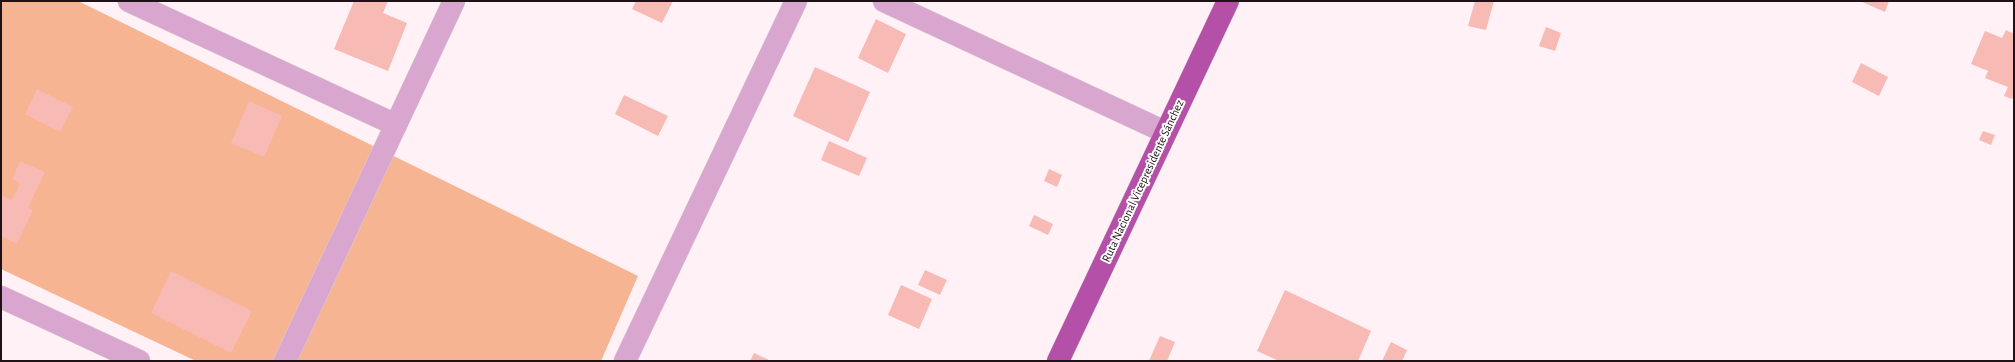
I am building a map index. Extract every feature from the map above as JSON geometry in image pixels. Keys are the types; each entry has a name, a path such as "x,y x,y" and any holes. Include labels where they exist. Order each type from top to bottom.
{"highway":[{"name":"Ruta Nacional Vicepresidente Sánchez","path":"1058,361 1228,1"}],"street":[{"path":"129,1 396,125"},
{"path":"285,361 454,1"},
{"path":"625,361 796,1"},
{"path":"884,1 1165,132"},
{"path":"1,297 139,361"}],"shaded area":[{"path":"1,1 78,1 638,276 601,361 196,361 1,269"}],"building":[{"path":"354,1 388,1 383,13 407,23 388,71 334,49"},
{"path":"636,1 673,1 662,23 632,9"},
{"path":"1475,1 1494,1 1486,30 1468,26"},
{"path":"1860,1 1889,1 1885,12"},
{"path":"876,19 906,34 888,73 858,58"},
{"path":"1546,27 1561,33 1555,51 1539,46"},
{"path":"2006,30 2014,34 2014,95 2012,99 2004,96 2008,87 1985,78 1988,71 1971,64 1985,31 2002,38"},
{"path":"1861,63 1888,77 1879,96 1852,82"},
{"path":"815,67 870,92 848,142 793,116"},
{"path":"37,89 73,107 60,132 25,114"},
{"path":"624,95 668,116 658,136 615,114"},
{"path":"249,101 282,116 264,157 231,143"},
{"path":"1983,131 1995,135 1991,145 1979,140"},
{"path":"829,141 867,158 859,176 821,160"},
{"path":"20,161 45,172 28,208 33,210 17,244 1,236 1,195 12,200 20,183 12,179"},
{"path":"1049,169 1062,175 1057,187 1044,181"},
{"path":"1034,215 1053,224 1048,235 1029,226"},
{"path":"925,270 947,280 940,295 918,285"},
{"path":"171,271 252,311 231,353 151,313"},
{"path":"901,285 932,299 919,329 888,315"},
{"path":"1285,290 1371,331 1358,361 1279,361 1257,351"},
{"path":"1160,336 1175,342 1167,361 1149,361"},
{"path":"1391,342 1407,350 1402,361 1382,361"},
{"path":"754,353 771,361 750,361"}]}
